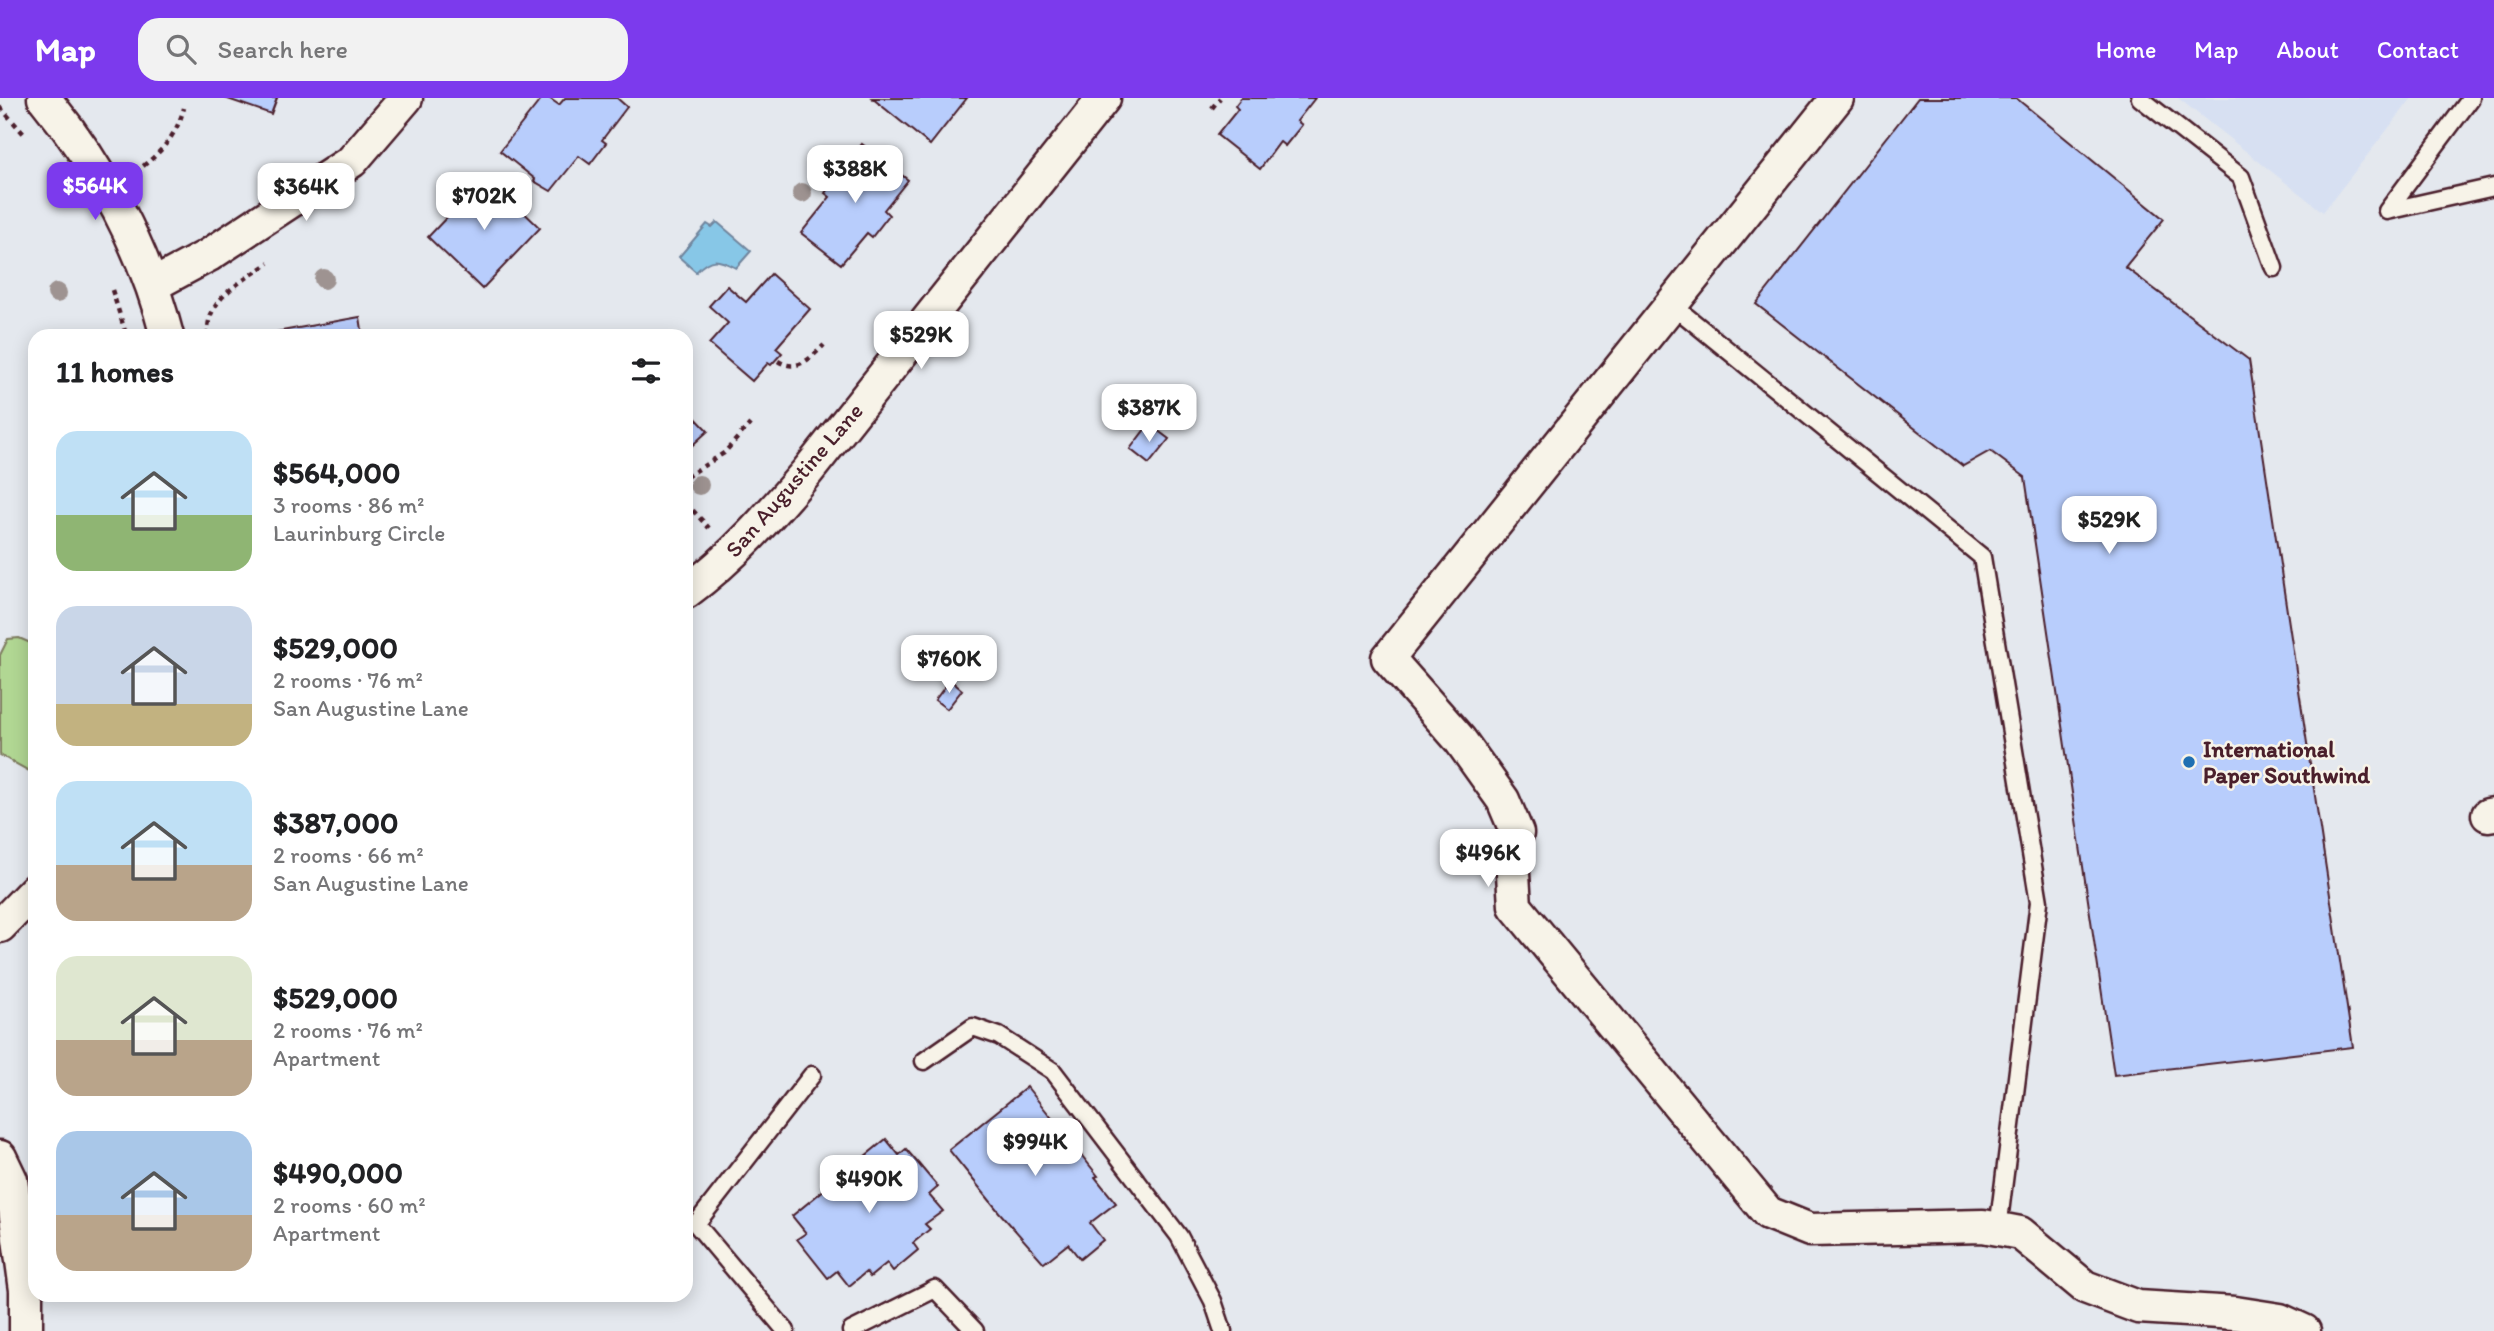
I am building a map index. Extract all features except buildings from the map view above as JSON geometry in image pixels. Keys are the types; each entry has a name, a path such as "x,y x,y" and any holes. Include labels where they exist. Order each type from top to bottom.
{"street":[{"path":"44,98 66,124 109,190 153,285 165,329"},
{"path":"153,285 209,255 352,162 406,98"},
{"name":"San Augustine Lane","path":"693,587 715,570 764,522 807,472 1104,98"},
{"path":"1837,98 1388,658 1460,740 1503,800 1517,833 1512,858 1515,906 1768,1213 1810,1230 1983,1226 2020,1233 2085,1287 2138,1307 2235,1313 2280,1320 2304,1331"},
{"path":"0,926 28,897"},
{"path":"0,1157 11,1180 26,1290 26,1331"}],"lane":[{"path":"2140,98 2241,177 2274,268"},
{"path":"2471,98 2387,211 2494,187"},
{"path":"1671,304 1982,557 2039,902 1998,1229"},
{"path":"923,1061 972,1027 999,1036 1053,1071 1180,1236 1213,1301 1223,1331"},
{"path":"786,1331 696,1224 812,1075"},
{"path":"851,1331 935,1289 975,1331"}],"path":[{"path":"1212,108 1220,98"},
{"path":"0,107 25,136"},
{"path":"109,190 155,158 169,142 184,108"},
{"path":"207,329 207,323 217,302 269,263"},
{"path":"110,283 124,329"},
{"path":"778,361 784,365 801,365 810,360 824,345"},
{"path":"693,473 724,453 750,424"},
{"path":"693,510 710,528"}],"shaded area":[{"path":"2178,98 2412,98 2323,212"}],"green space":[{"path":"19,638 28,642 28,770 0,755 0,655 8,639"}],"water":[{"path":"717,222 751,251 736,268 711,261 696,272 679,257 707,224 712,227"}],"place":[{"name":"International Paper Southwind","path":"2189,762"}]}
